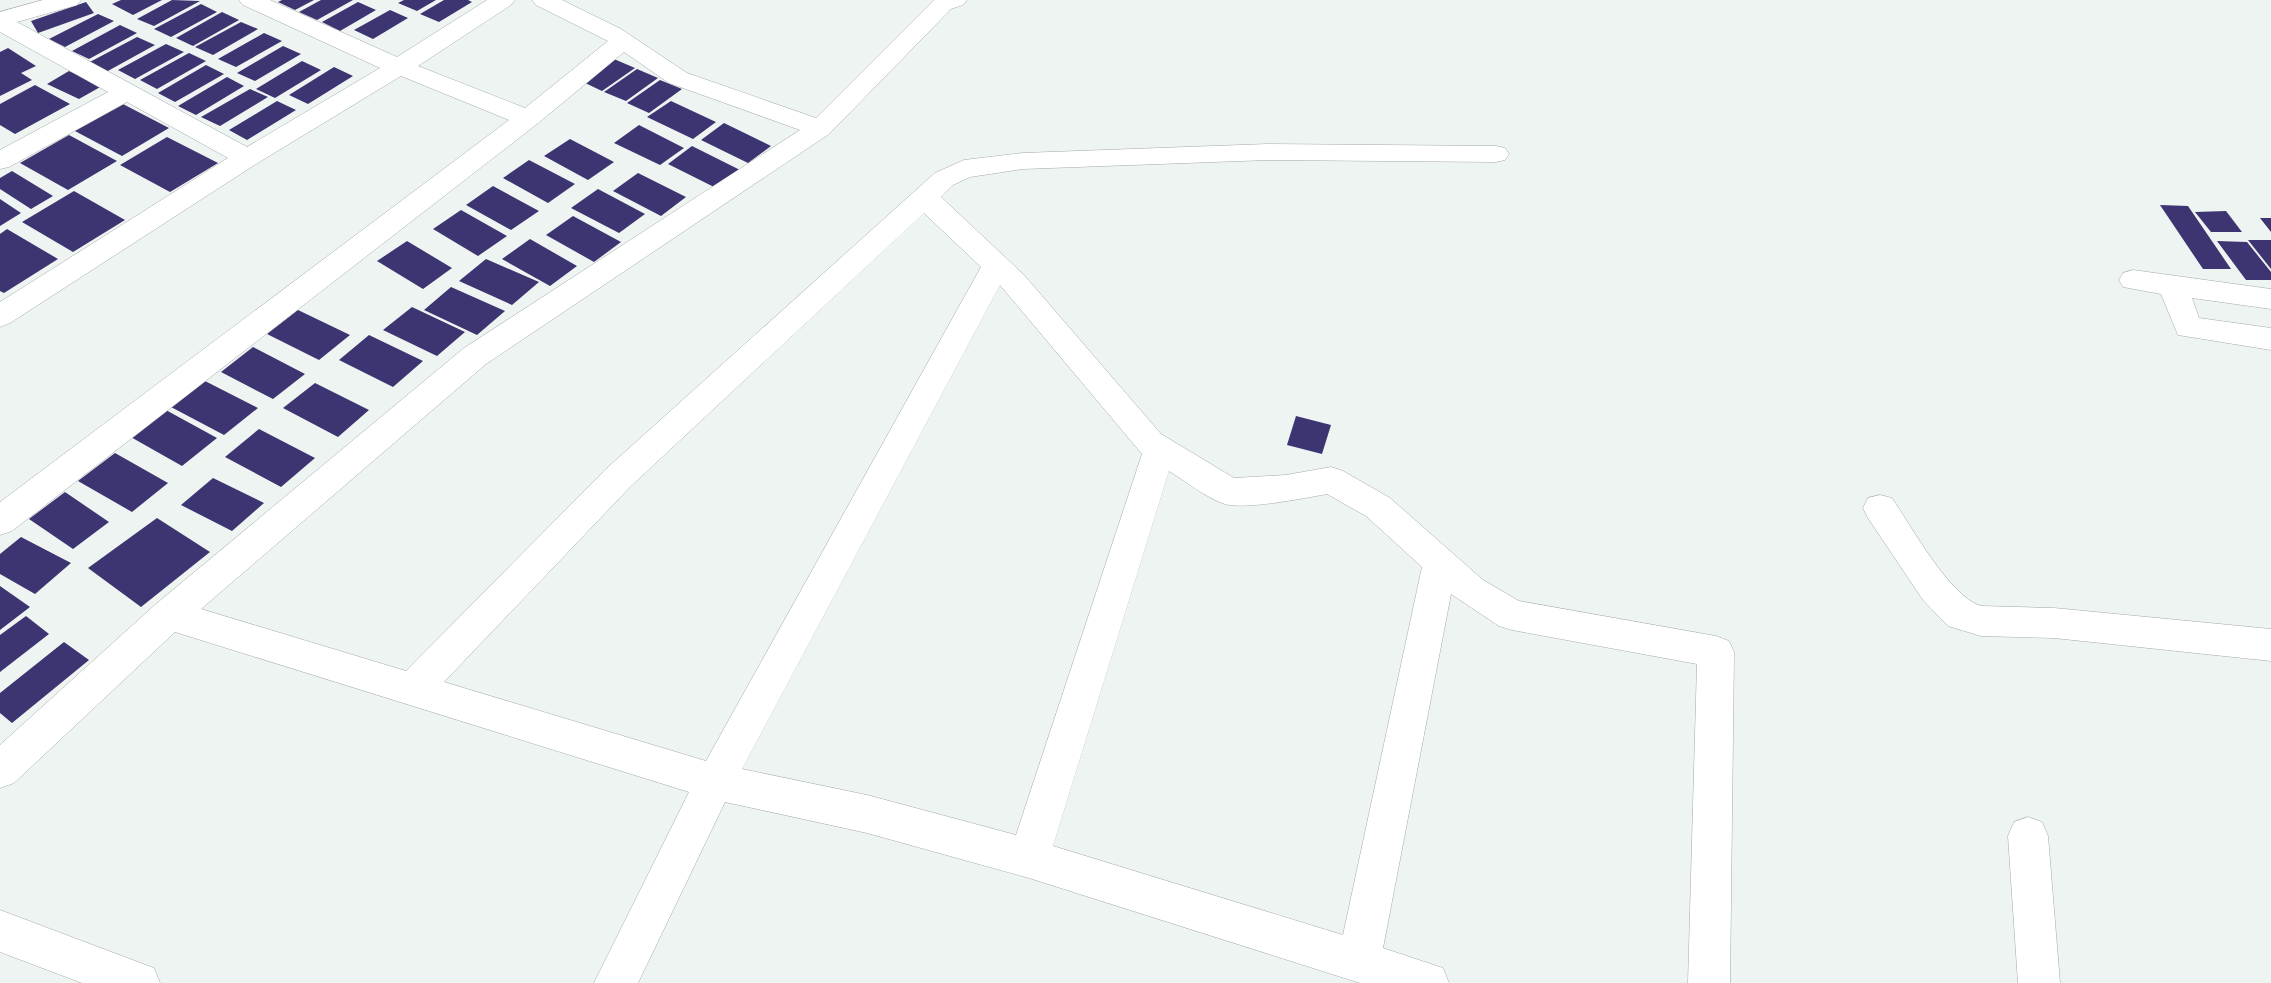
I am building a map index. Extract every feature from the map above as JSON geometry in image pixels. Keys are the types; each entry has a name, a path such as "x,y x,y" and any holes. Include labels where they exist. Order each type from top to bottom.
{"street":[{"path":"0,19 11,0"},
{"path":"0,19 69,0"},
{"path":"251,0 399,67 528,118"},
{"path":"0,316 247,158 399,67 503,0"},
{"path":"544,0 623,41 678,78 820,128"},
{"path":"0,770 169,615 475,356 820,128 943,4 955,0"},
{"path":"0,19 247,158"},
{"path":"6,507 528,118 623,41"},
{"path":"0,161 128,91"},
{"path":"412,690 618,478 944,179 964,170 1023,161 1268,152 1496,154"},
{"path":"924,197 1014,282 1150,443 1229,492 1286,488 1331,480 1378,507 1472,590 1512,615 1716,652 1709,983"},
{"path":"615,983 715,782 996,266"},
{"path":"2133,280 2271,299"},
{"path":"2172,286 2188,327 2271,339"},
{"path":"1029,858 1160,449"},
{"path":"1880,508 1935,590 1961,615 1981,621 2064,624 2271,645"},
{"path":"1359,961 1440,562"},
{"path":"169,615 715,782 867,814 1029,858 1428,983"},
{"path":"2028,836 2039,983"},
{"path":"0,931 139,983"}],"building":[{"path":"121,0 162,0 133,15 112,4"},
{"path":"172,0 200,1 154,26 137,19"},
{"path":"314,0 295,10 278,2"},
{"path":"321,0 353,0 317,20 299,12"},
{"path":"404,0 436,0 417,11 398,3"},
{"path":"444,0 472,2 439,22 420,14"},
{"path":"86,2 94,13 38,33 31,21"},
{"path":"358,2 376,10 340,31 322,22"},
{"path":"201,4 217,12 171,37 154,29"},
{"path":"390,10 408,18 373,39 354,30"},
{"path":"222,12 239,20 193,46 176,38"},
{"path":"98,14 114,21 65,47 49,39"},
{"path":"241,22 258,29 213,55 195,47"},
{"path":"120,25 137,33 89,59 72,51"},
{"path":"264,33 282,41 236,67 218,59"},
{"path":"137,37 155,45 106,72 88,63"},
{"path":"166,44 184,52 135,79 118,70"},
{"path":"283,46 301,54 255,81 237,73"},
{"path":"8,48 36,66 21,73 32,80 0,96 0,52"},
{"path":"189,53 206,61 157,89 140,80"},
{"path":"614,59 635,68 602,91 581,81"},
{"path":"302,61 321,70 275,98 256,89"},
{"path":"206,65 224,74 175,102 158,93"},
{"path":"334,67 353,76 308,104 289,95"},
{"path":"637,69 658,78 626,101 604,92"},
{"path":"69,71 102,86 79,99 47,84"},
{"path":"227,77 244,86 196,115 178,106"},
{"path":"660,80 682,89 649,113 627,103"},
{"path":"35,85 70,104 15,134 0,125 0,104"},
{"path":"250,89 268,97 220,126 201,117"},
{"path":"277,101 296,110 247,140 229,130"},
{"path":"671,101 716,122 693,139 647,117"},
{"path":"121,103 169,128 122,156 73,130"},
{"path":"724,123 771,146 748,163 701,140"},
{"path":"639,125 684,148 660,165 614,143"},
{"path":"69,135 117,161 68,190 20,163"},
{"path":"167,137 218,163 170,192 120,165"},
{"path":"570,139 614,162 588,180 544,156"},
{"path":"692,146 740,170 716,188 668,164"},
{"path":"529,160 575,184 548,203 503,178"},
{"path":"12,171 53,196 31,209 0,189 0,178"},
{"path":"638,173 686,197 661,216 613,191"},
{"path":"493,186 539,211 511,230 466,205"},
{"path":"598,189 645,214 619,233 571,208"},
{"path":"74,191 125,220 73,252 22,222"},
{"path":"0,199 21,213 0,226"},
{"path":"2160,205 2188,206 2231,269 2203,269"},
{"path":"461,210 507,236 478,256 433,229"},
{"path":"2226,211 2242,232 2211,232 2195,212"},
{"path":"573,216 621,242 594,262 546,235"},
{"path":"2260,218 2271,218 2271,232"},
{"path":"7,229 58,259 4,293 0,291 0,234"},
{"path":"530,239 577,266 550,286 502,259"},
{"path":"2248,240 2271,240 2271,269"},
{"path":"407,241 452,268 423,289 377,261"},
{"path":"2217,241 2247,242 2271,272 2271,280 2246,280"},
{"path":"486,259 539,282 512,305 459,281"},
{"path":"451,287 505,311 477,335 424,310"},
{"path":"412,307 465,332 437,356 383,330"},
{"path":"298,310 350,335 319,360 267,334"},
{"path":"369,335 423,361 393,387 339,360"},
{"path":"253,347 305,374 273,399 221,372"},
{"path":"205,381 258,408 224,435 171,407"},
{"path":"315,383 369,410 338,437 283,408"},
{"path":"164,409 217,438 182,466 129,436"},
{"path":"1296,416 1331,425 1322,454 1287,445"},
{"path":"259,429 315,458 281,487 225,457"},
{"path":"115,453 168,483 132,512 78,481"},
{"path":"213,478 264,503 232,531 181,505"},
{"path":"65,492 109,522 73,549 29,519"},
{"path":"157,518 210,552 141,607 88,568"},
{"path":"21,537 71,563 35,594 0,574 0,554"},
{"path":"0,586 30,607 0,630"},
{"path":"26,616 49,634 0,672 0,635"},
{"path":"64,642 89,660 12,723 0,713 0,693"}]}
